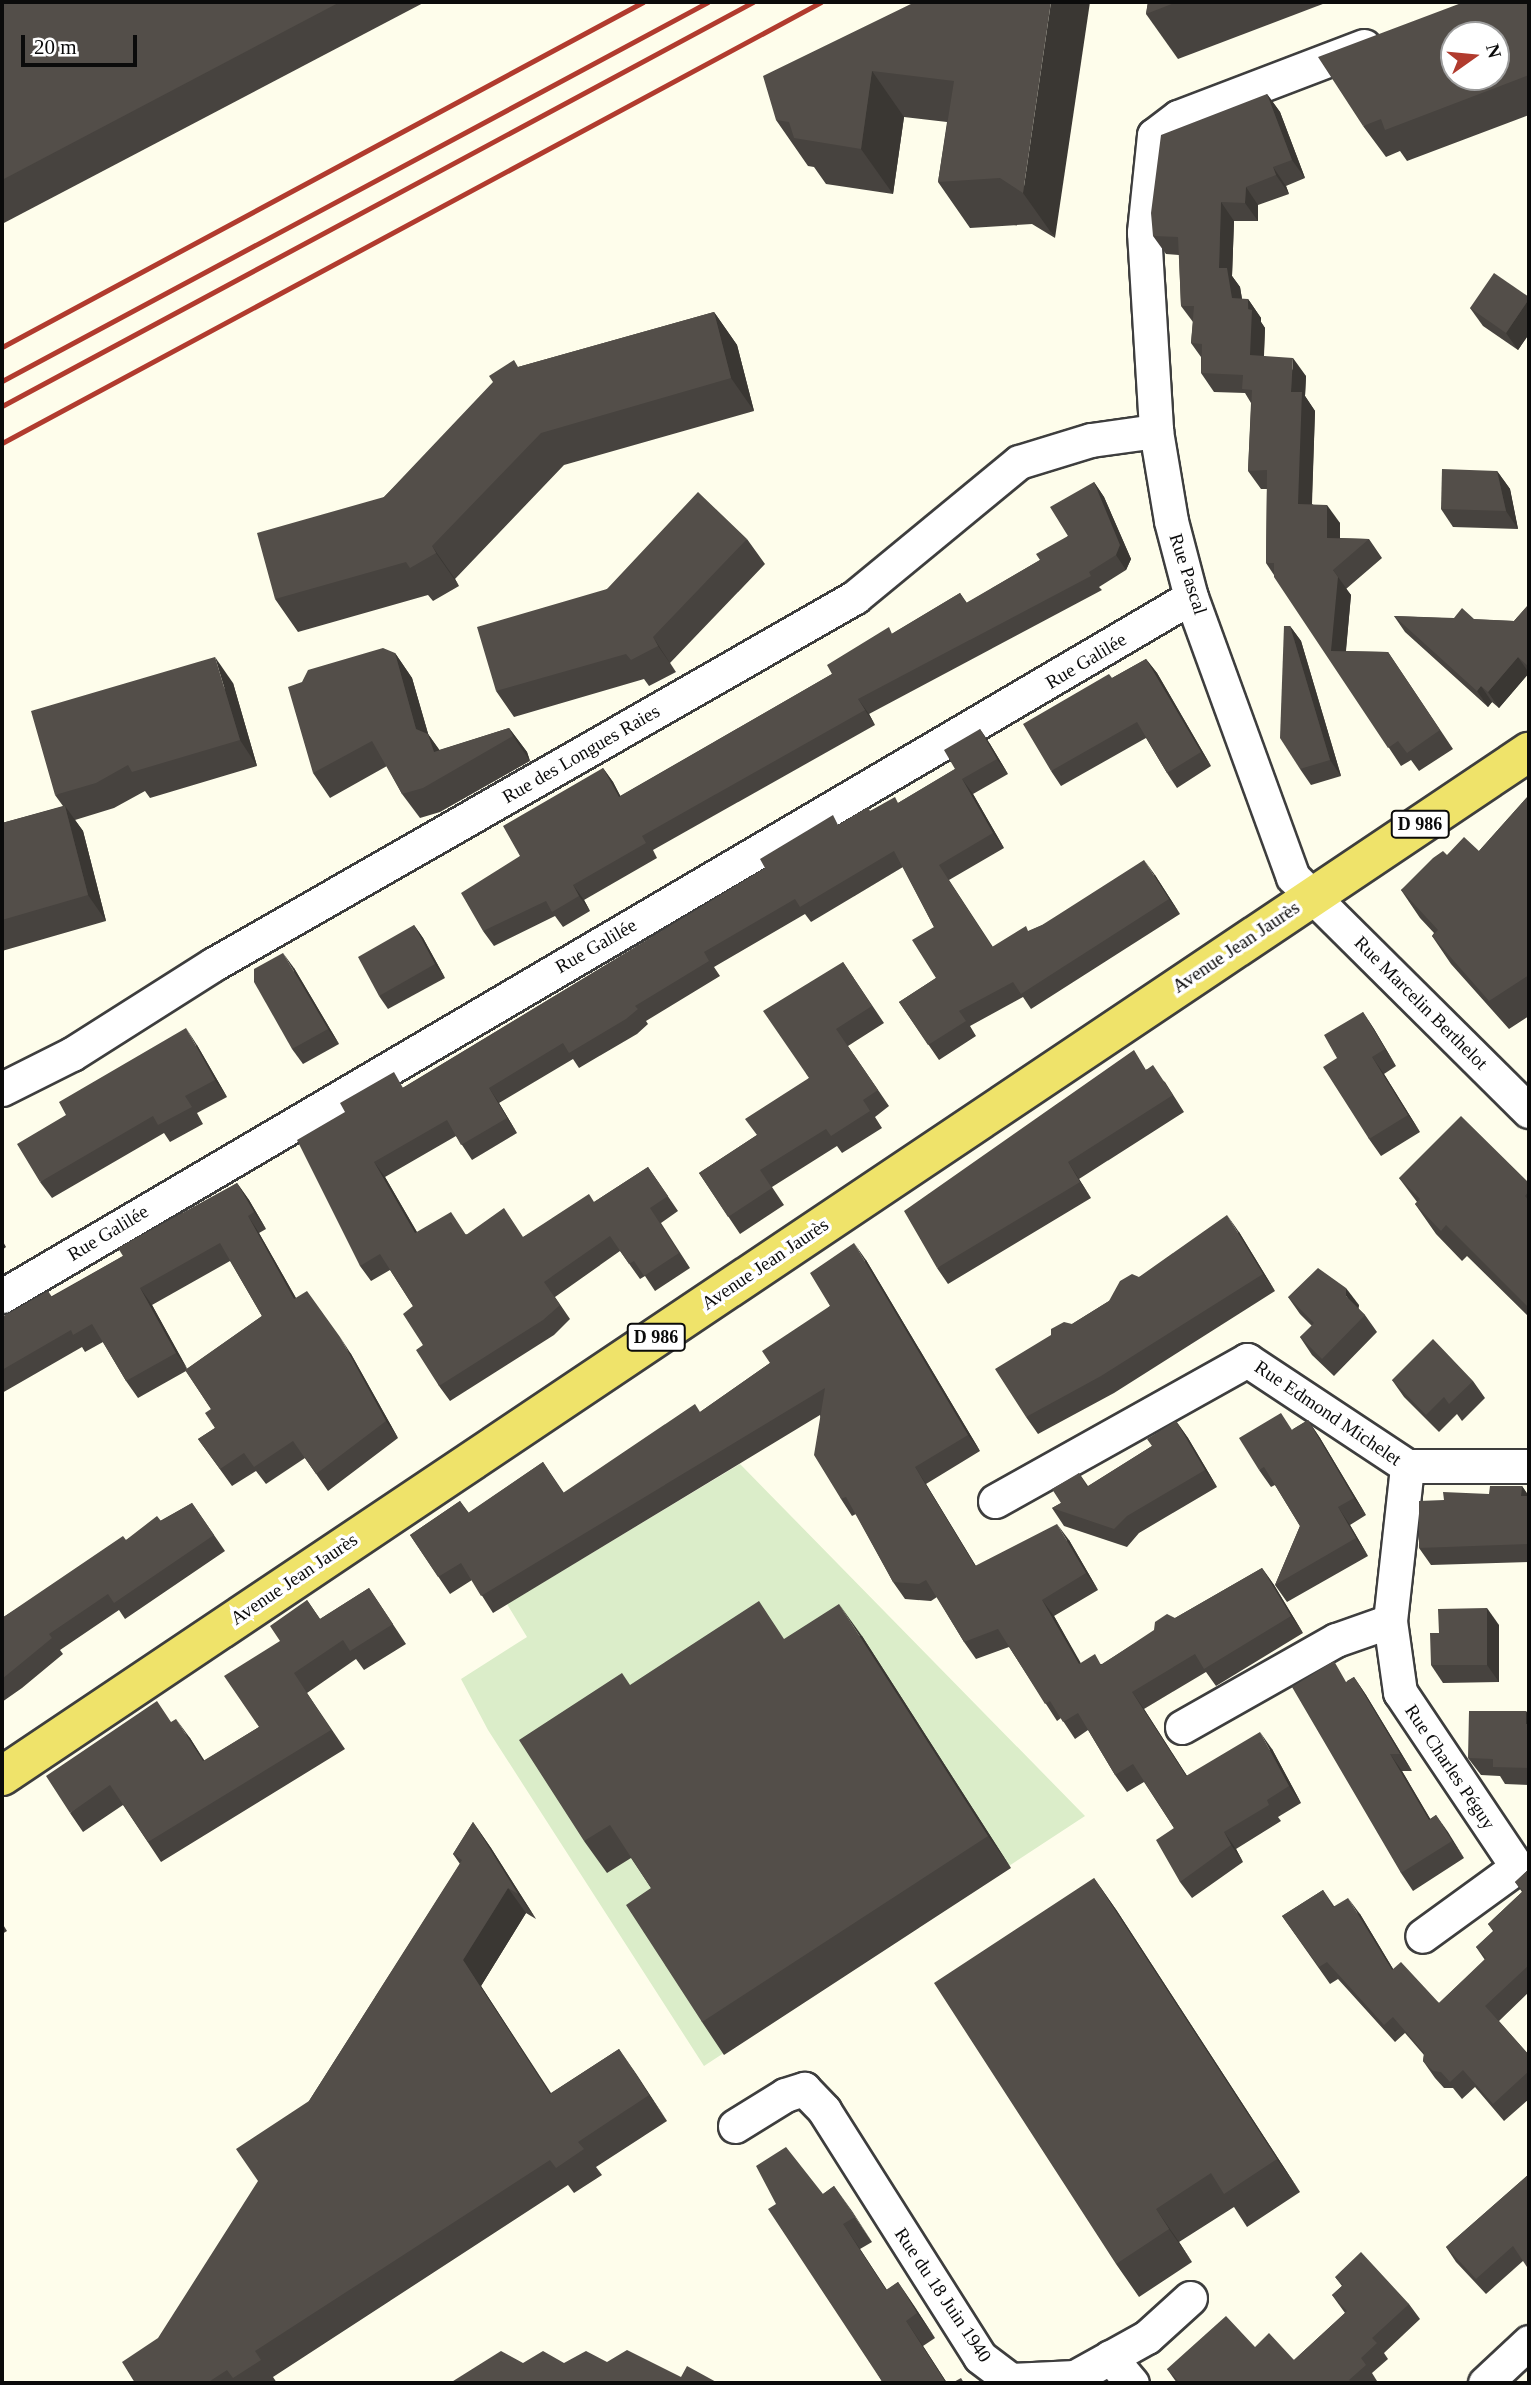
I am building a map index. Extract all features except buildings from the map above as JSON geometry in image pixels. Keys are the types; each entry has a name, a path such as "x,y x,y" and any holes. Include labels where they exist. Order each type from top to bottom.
{"main road":[{"name":"Avenue Jean Jaurès","path":"2,1776 1529,752"}],"street":[{"name":"Rue Pascal","path":"1310,897 1293,877 1191,597 1171,521 1156,431 1144,232 1154,135 1178,117 1393,35"},
{"name":"Rue des Longues Raies","path":"2,1089 72,1054 214,964 856,597 1019,462 1113,435 1156,431"},
{"name":"Rue Galilée","path":"2,1296 1191,597"},
{"name":"Rue Marcelin Berthelot","path":"1310,897 1529,1111"},
{"name":"Rue Edmond Michelet","path":"995,1501 1247,1360 1407,1466 1529,1466"},
{"name":"Rue Charles Péguy","path":"1407,1466 1390,1620 1400,1692 1523,1862 1422,1936"},
{"path":"1182,1727 1335,1640 1390,1620"},
{"name":"Rue du 18 Juin 1940","path":"735,2126 785,2095 804,2089 824,2110 981,2357 1011,2380 1059,2380 1075,2377 1147,2337 1190,2298"},
{"path":"1485,2383 1526,2352"},
{"path":"1110,2357 1132,2383"}],"green space":[{"path":"740,1464 1085,1816 704,2066 488,1730 461,1679 527,1637 507,1604"}],"railway":[{"path":"2,347 643,2"},
{"path":"2,381 708,2"},
{"path":"2,406 753,2"},
{"path":"2,443 821,2"}]}
